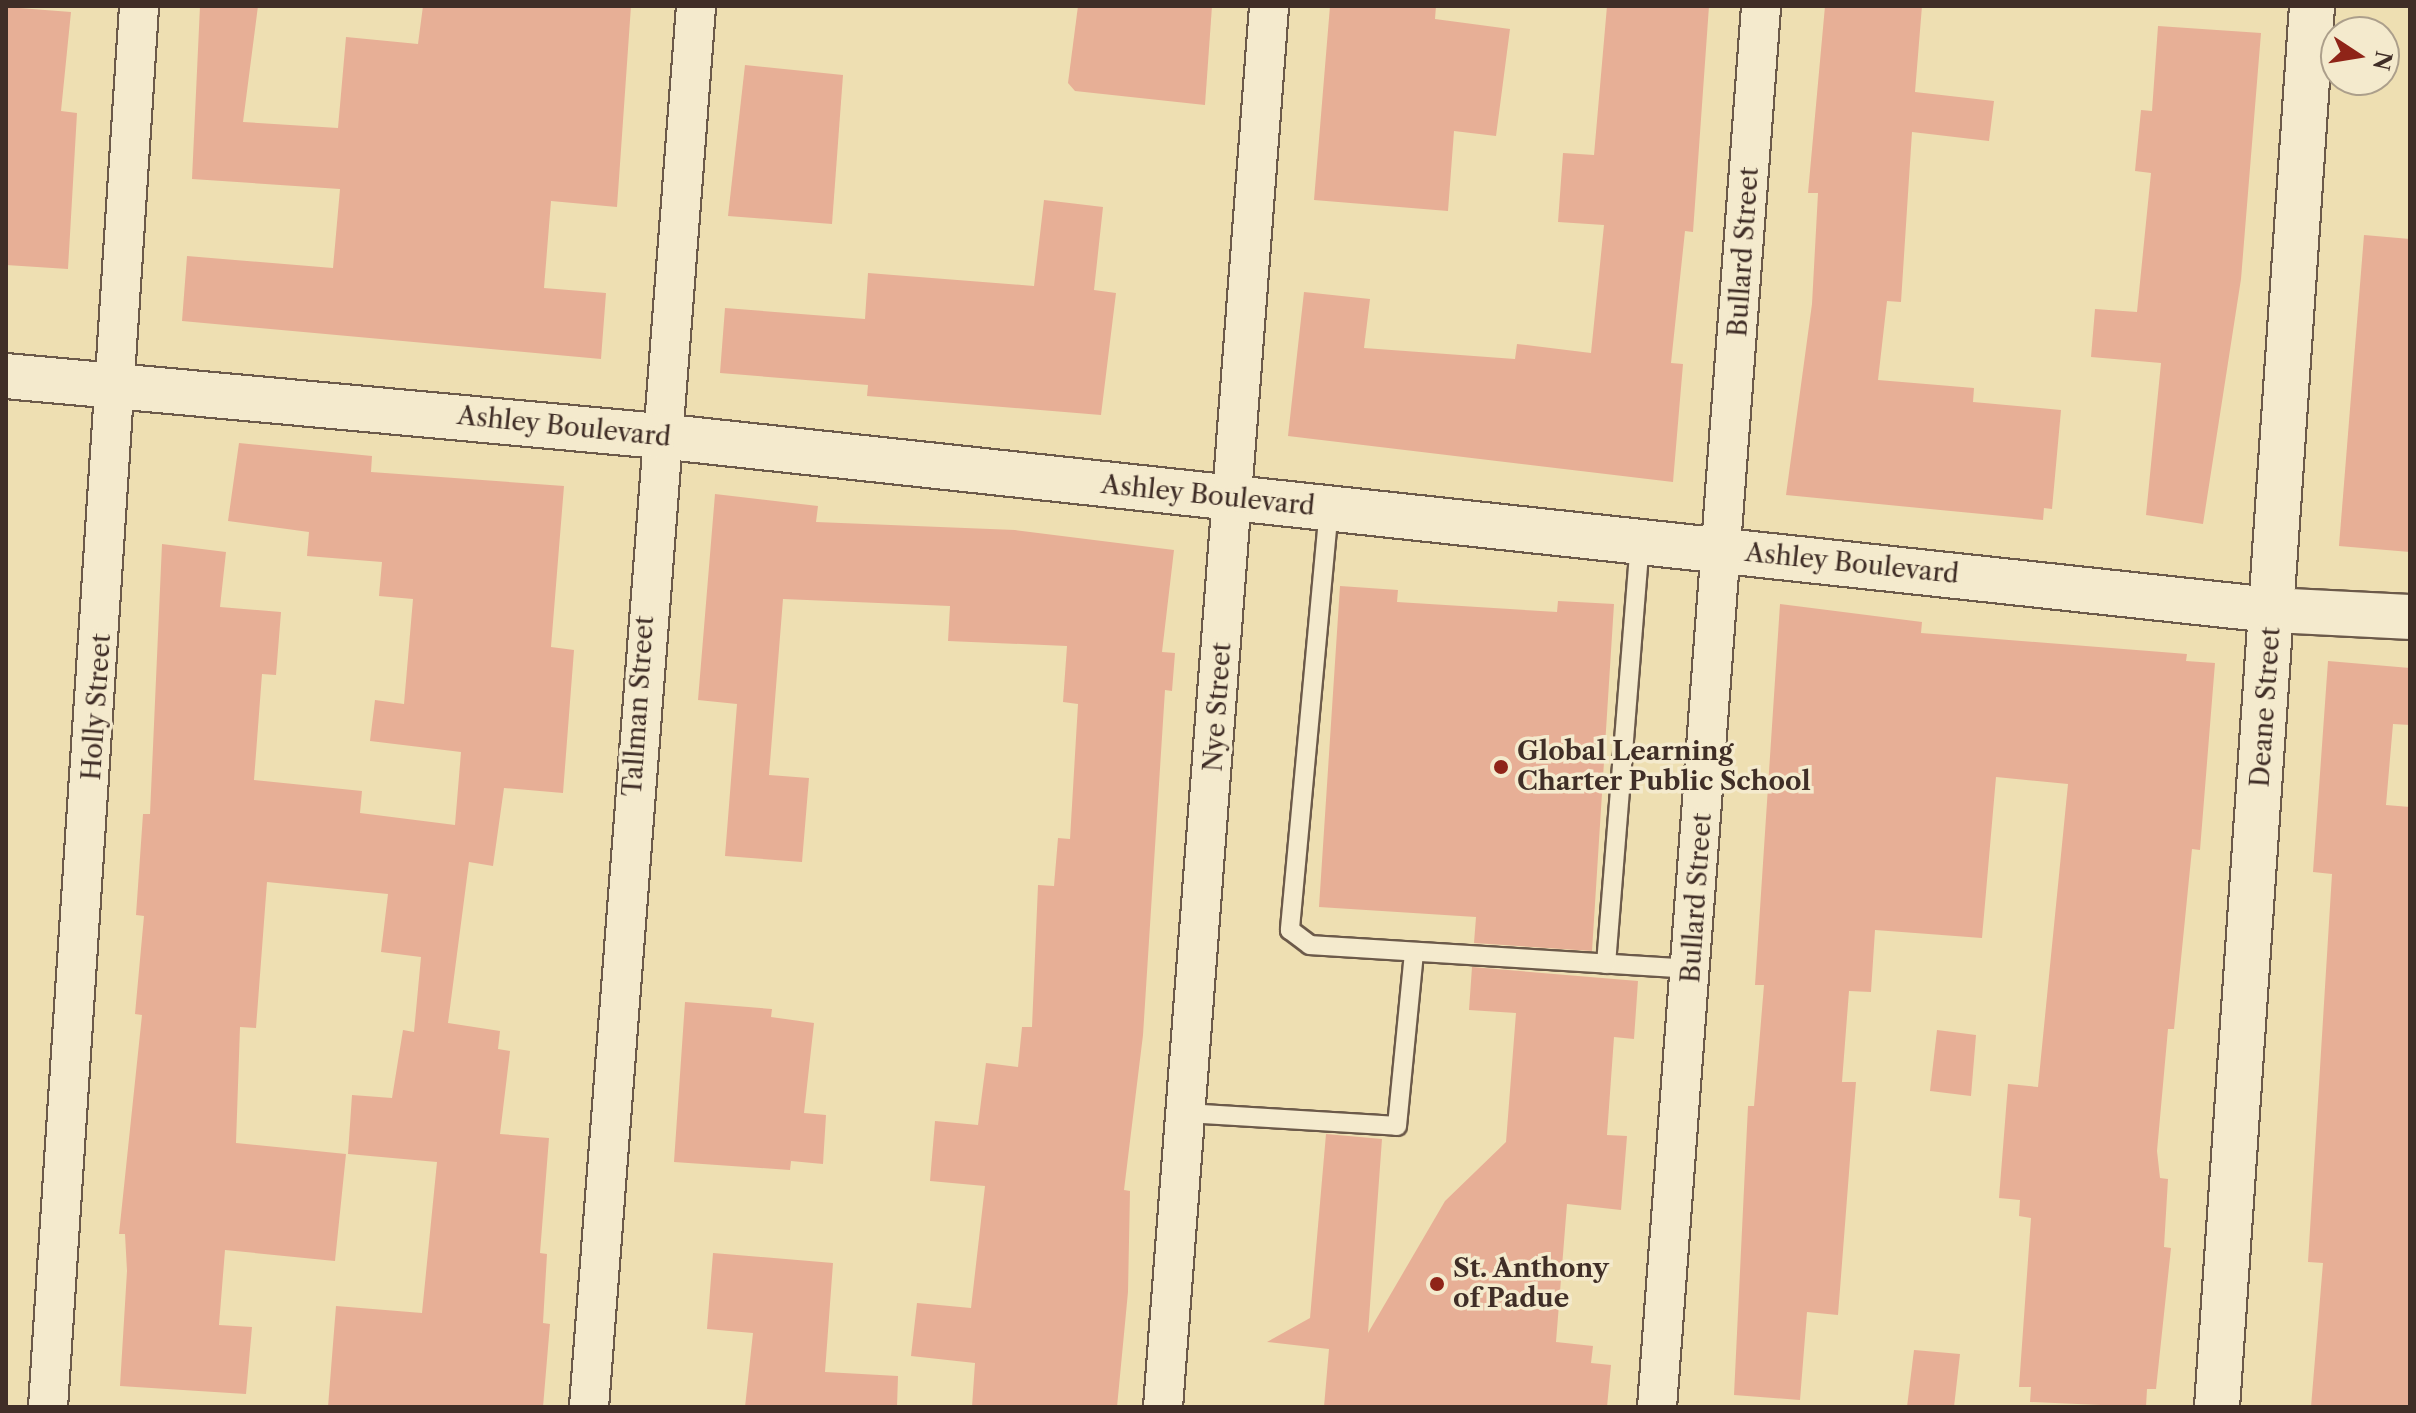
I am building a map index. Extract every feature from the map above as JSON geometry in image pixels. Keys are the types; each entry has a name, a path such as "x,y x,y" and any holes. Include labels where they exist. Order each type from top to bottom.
{"main road":[{"name":"Deane Street","path":"2217,1407 2312,6"},
{"name":"Ashley Boulevard","path":"6,376 119,383 659,436 2272,610 2410,617"}],"street":[{"name":"Holly Street","path":"48,1407 119,383 139,6"},
{"name":"Tallman Street","path":"589,1407 659,436 696,6"},
{"name":"Nye Street","path":"1163,1407 1269,6"},
{"name":"Bullard Street","path":"1657,1407 1724,550 1761,6"}],"lane":[{"path":"1329,508 1290,930 1310,945 1691,969"},
{"path":"1606,964 1640,541"},
{"path":"1187,1113 1397,1126 1414,953"}],"building":[{"path":"200,6 258,6 243,122 338,128 346,37 418,44 423,6 631,6 617,207 551,201 544,288 606,293 601,359 182,321 187,256 333,268 340,189 192,179"},
{"path":"1078,6 1212,6 1205,105 1075,91 1068,83"},
{"path":"1330,6 1436,6 1435,19 1510,29 1496,136 1454,131 1448,211 1314,200"},
{"path":"1607,6 1709,6 1693,232 1685,231 1671,363 1683,364 1673,482 1288,436 1304,292 1370,299 1364,348 1515,359 1517,344 1591,353 1604,225 1558,222 1563,153 1594,155"},
{"path":"1825,6 1922,6 1915,92 1994,101 1989,141 1912,132 1901,302 1887,301 1878,380 1974,388 1973,402 2061,410 2052,509 2044,508 2043,520 1786,495 1812,304 1818,193 1808,193"},
{"path":"6,7 71,12 61,111 77,113 68,269 6,265"},
{"path":"2158,26 2261,33 2241,279 2203,524 2146,515 2161,363 2091,357 2095,309 2137,312 2151,173 2135,171 2141,110 2152,111"},
{"path":"745,65 843,75 832,224 728,216"},
{"path":"1044,200 1103,207 1094,290 1116,293 1101,415 867,396 868,385 720,373 725,308 865,319 868,273 1034,286"},
{"path":"2364,235 2410,239 2410,552 2339,546"},
{"path":"239,443 372,456 371,472 564,486 551,647 574,650 563,793 504,788 493,866 469,862 448,1023 500,1031 498,1049 510,1051 500,1134 549,1138 540,1253 547,1254 543,1323 550,1324 543,1407 328,1407 336,1306 422,1313 437,1162 348,1154 352,1095 392,1098 403,1030 414,1032 421,957 381,952 388,894 267,882 256,1028 240,1027 236,1143 346,1154 335,1261 225,1250 219,1325 252,1327 246,1394 120,1386 127,1271 125,1234 119,1234 142,1015 135,1014 144,916 136,915 143,814 150,814 162,544 226,552 220,607 281,612 276,675 262,674 254,780 362,791 360,813 455,825 461,752 370,741 375,700 404,704 413,599 379,596 382,562 307,556 309,532 228,521"},
{"path":"715,494 818,506 816,522 1015,530 1174,550 1162,652 1175,653 1172,691 1165,690 1143,1035 1124,1190 1130,1191 1128,1292 1117,1407 972,1407 975,1363 911,1356 917,1303 971,1308 985,1186 930,1181 935,1121 978,1125 986,1063 1018,1067 1022,1027 1032,1027 1038,885 1054,886 1058,838 1070,839 1078,704 1063,702 1067,646 948,641 950,606 783,599 769,775 809,778 802,862 725,856 737,704 698,700"},
{"path":"1340,586 1398,590 1397,602 1557,612 1558,601 1614,604 1592,951 1474,943 1476,917 1319,907"},
{"path":"1780,604 1922,622 1921,633 2187,654 2186,661 2215,663 2200,850 2192,849 2174,1029 2168,1029 2157,1151 2160,1178 2168,1179 2164,1247 2171,1248 2156,1389 2147,1389 2146,1407 2030,1402 2031,1387 2019,1387 2031,1218 2019,1216 2020,1200 1999,1198 2008,1084 2038,1087 2068,784 1996,777 1982,938 1875,930 1871,992 1849,991 1842,1082 1856,1082 1838,1315 1807,1312 1800,1400 1734,1395 1748,1106 1754,1106 1764,985 1755,985"},
{"path":"2328,661 2410,668 2410,725 2393,724 2386,805 2410,807 2410,1407 2311,1407 2323,1263 2308,1262 2332,874 2313,872"},
{"path":"1472,967 1638,981 1634,1039 1614,1037 1607,1135 1627,1136 1621,1210 1567,1204 1556,1342 1593,1346 1591,1363 1611,1365 1607,1407 1324,1407 1329,1349 1267,1342 1310,1318 1326,1134 1382,1139 1368,1333 1445,1201 1506,1142 1516,1013 1469,1010"},
{"path":"685,1002 772,1009 771,1017 814,1023 804,1113 826,1115 823,1164 791,1161 790,1170 674,1162"},
{"path":"1937,1030 1976,1035 1971,1096 1930,1091"},
{"path":"713,1253 833,1263 825,1372 898,1376 897,1407 745,1407 753,1333 707,1329"},
{"path":"1914,1350 1960,1354 1954,1407 1907,1407"}],"place":[{"name":"Global Learning Charter Public School","path":"1501,767"},
{"name":"St. Anthony of Padue","path":"1437,1284"}]}
